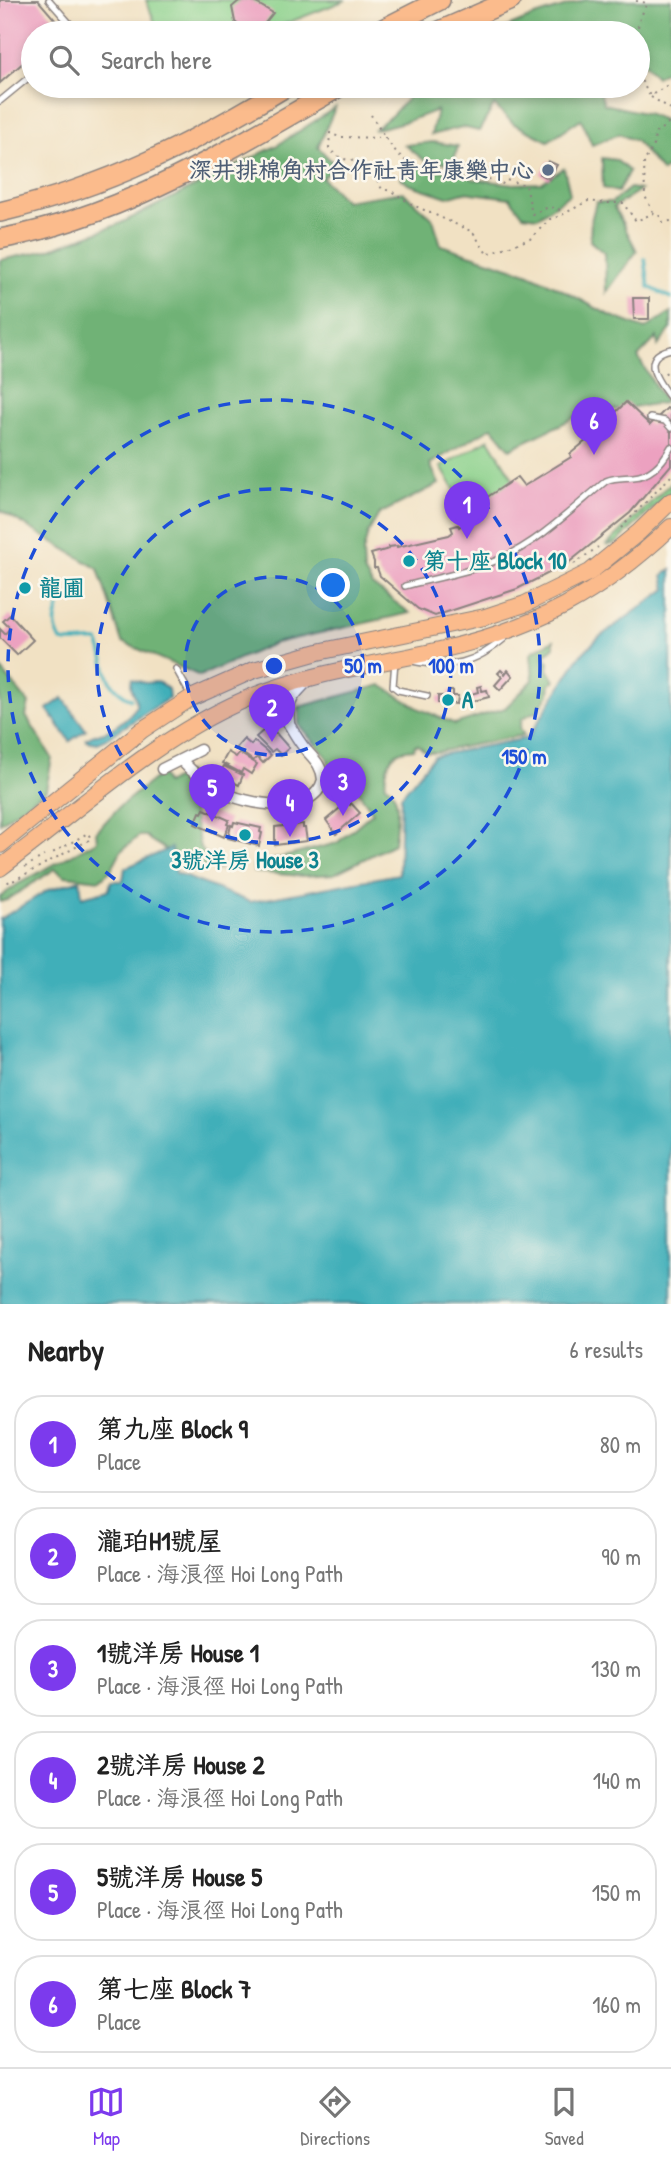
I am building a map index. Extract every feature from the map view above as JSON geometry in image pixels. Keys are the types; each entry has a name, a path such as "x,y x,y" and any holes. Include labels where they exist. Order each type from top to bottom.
{"highway":[{"path":"399,21 440,0"},
{"path":"463,21 511,0"},
{"path":"0,212 83,189 141,166 267,98"},
{"path":"0,239 70,221 160,187 319,98"}],"main road":[{"path":"0,845 142,730 191,698 254,670 318,652 485,617 525,604 590,572 639,532 671,501"},
{"path":"3,873 156,748 203,720 246,699 313,677 439,650 516,628 566,606 603,584 638,558 671,527"}],"street":[{"path":"289,722 290,701 313,677"},
{"path":"181,760 211,786 237,798 270,804 308,800 320,788 322,772 316,760 299,741 289,722 270,704 246,699"},
{"path":"162,769 200,750"}],"lane":[{"path":"49,0 67,21"},
{"path":"0,101 21,84"},
{"path":"671,349 660,352 653,362 654,373 671,399"},
{"path":"650,418 665,421 671,428"},
{"path":"405,586 453,575 501,559 539,536 606,481 642,476 650,472 663,460 671,447"},
{"path":"395,658 393,686 398,690 427,696"},
{"path":"176,670 191,698"}],"path":[{"path":"639,0 636,1 647,3 639,21"},
{"path":"671,83 650,96 671,109"},
{"path":"371,116 406,162 435,172 452,165 502,184 506,180 526,185 532,214 549,207 566,212"},
{"path":"671,122 655,133 654,145 644,162 645,195 654,213 659,215 663,222 671,221"},
{"path":"386,138 339,137 330,133 328,148 337,158 370,168 382,189 473,232 487,254 530,239 550,219 588,201 606,204 625,202 636,221 654,213"},
{"path":"663,369 671,380"},
{"path":"3,873 9,883 91,839 88,833 49,855"}],"green space":[{"path":"146,0 346,0 293,21 154,21"},
{"path":"585,0 671,0 671,68 656,77 650,70 650,21 522,21"},
{"path":"408,98 602,98 604,104 649,114 671,123 671,165 662,172 636,141 619,134 592,145 581,119 548,141 514,124 494,105 479,131 462,127 431,135 437,110 373,130"},
{"path":"335,108 318,147 336,166 322,178 345,201 403,192 433,219 441,245 527,273 609,315 645,329 671,312 671,329 658,346 657,337 638,357 665,403 582,414 510,449 492,427 430,464 439,484 379,514 368,533 363,553 364,571 372,585 410,613 275,643 200,676 122,642 98,569 0,510 0,260 48,250 119,224 276,146"},
{"path":"433,142 458,146 453,164 424,160 405,145"},
{"path":"602,158 616,160 629,171 618,192 603,188"},
{"path":"407,166 464,173 473,179 514,184 541,183 564,168 570,194 538,217 523,215 510,198 464,192 447,197 408,184 401,178"},
{"path":"630,188 640,190 614,207 637,251 606,293 605,254 590,241 591,221 596,202 612,202"},
{"path":"489,439 516,484 468,512 441,467"},
{"path":"671,483 671,491 616,543 606,546"},
{"path":"554,640 554,647 544,656 549,662 548,669 555,681 550,684 549,694 536,713 522,719 520,729 524,735 437,752 426,752 415,745 414,749 394,755 387,768 386,785 392,790 397,804 394,844 334,874 302,876 254,872 253,865 337,843 373,812 353,785 334,782 327,757 299,725 299,707 381,685 420,709 455,724 505,708 533,680 533,651"},
{"path":"0,668 29,703 26,716 52,758 46,790 0,823"},
{"path":"187,772 200,848 220,870 192,863 146,836 139,836 121,851 111,870 100,880 65,876 55,869 0,902 0,897 18,884 97,841 96,832 119,807 161,773 166,784"}],"water":[{"path":"671,569 671,1304 0,1304 0,919 48,890 80,880 82,897 109,890 111,881 123,881 125,868 171,848 176,873 250,902 399,874 401,796 434,756 528,738 579,657 598,638 666,589 663,575"},
{"path":"132,679 145,683 158,682 168,689 169,698 104,740 98,743 87,741 89,737 114,727 134,709 136,702 131,686"},
{"path":"63,698 86,730 70,741 47,709"}],"building":[{"path":"0,0 38,0 56,21 21,21 21,65 0,83"},
{"path":"240,0 251,0 273,13 267,21 235,21 232,7"},
{"name":"深井排棉角村合作社青年康樂中心","path":"548,161 557,165 549,179 540,174"},
{"path":"633,298 649,298 649,319 634,319"},
{"path":"626,402 650,425 667,408 671,411 671,465 630,513 567,564 517,589 435,616 418,609 374,568 371,554 389,547 449,535 453,532 451,527 459,527 469,520 465,512 517,477 524,486 571,457 570,454 587,440 584,437 589,432 593,435"},
{"path":"10,615 33,640 17,655 0,638 0,629 5,634 10,628 3,621"},
{"path":"501,670 505,674 508,670 513,676 500,690 495,685 502,677 498,673"},
{"path":"481,686 482,691 487,690 489,697 470,702 468,695 478,692 477,687"},
{"name":"A","path":"449,691 453,691 453,696 458,696 457,704 438,703 438,696 449,696"},
{"path":"265,729 271,735 275,732 289,748 281,755 275,749 271,752 256,737"},
{"path":"244,739 251,745 254,741 271,755 263,763 257,757 253,761 236,748"},
{"path":"228,752 236,757 239,753 257,764 251,774 243,769 241,773 222,763"},
{"path":"224,766 243,775 239,785 231,781 228,786 208,778 213,767 221,771"},
{"path":"347,802 360,813 336,834 326,820"},
{"path":"204,809 229,820 224,837 195,824"},
{"name":"3號洋房 House 3","path":"234,822 261,828 259,846 228,838"},
{"path":"303,824 307,841 275,845 275,827"}],"waterway":[{"path":"645,259 649,287 671,298"},
{"path":"59,608 55,624 61,641 98,641 110,681 131,699"}],"place":[{"name":"深井排棉角村合作社青年康樂中心","path":"548,170"},
{"name":"第七座 Block 7","path":"594,455"},
{"name":"第九座 Block 9","path":"467,539"},
{"name":"第十座 Block 10","path":"409,561"},
{"name":"龍圃","path":"25,588"},
{"name":"A","path":"448,700"},
{"name":"瀧珀H1號屋","path":"272,742"},
{"name":"1號洋房 House 1","path":"343,816"},
{"name":"5號洋房 House 5","path":"212,822"},
{"name":"3號洋房 House 3","path":"245,835"},
{"name":"2號洋房 House 2","path":"290,837"}]}
